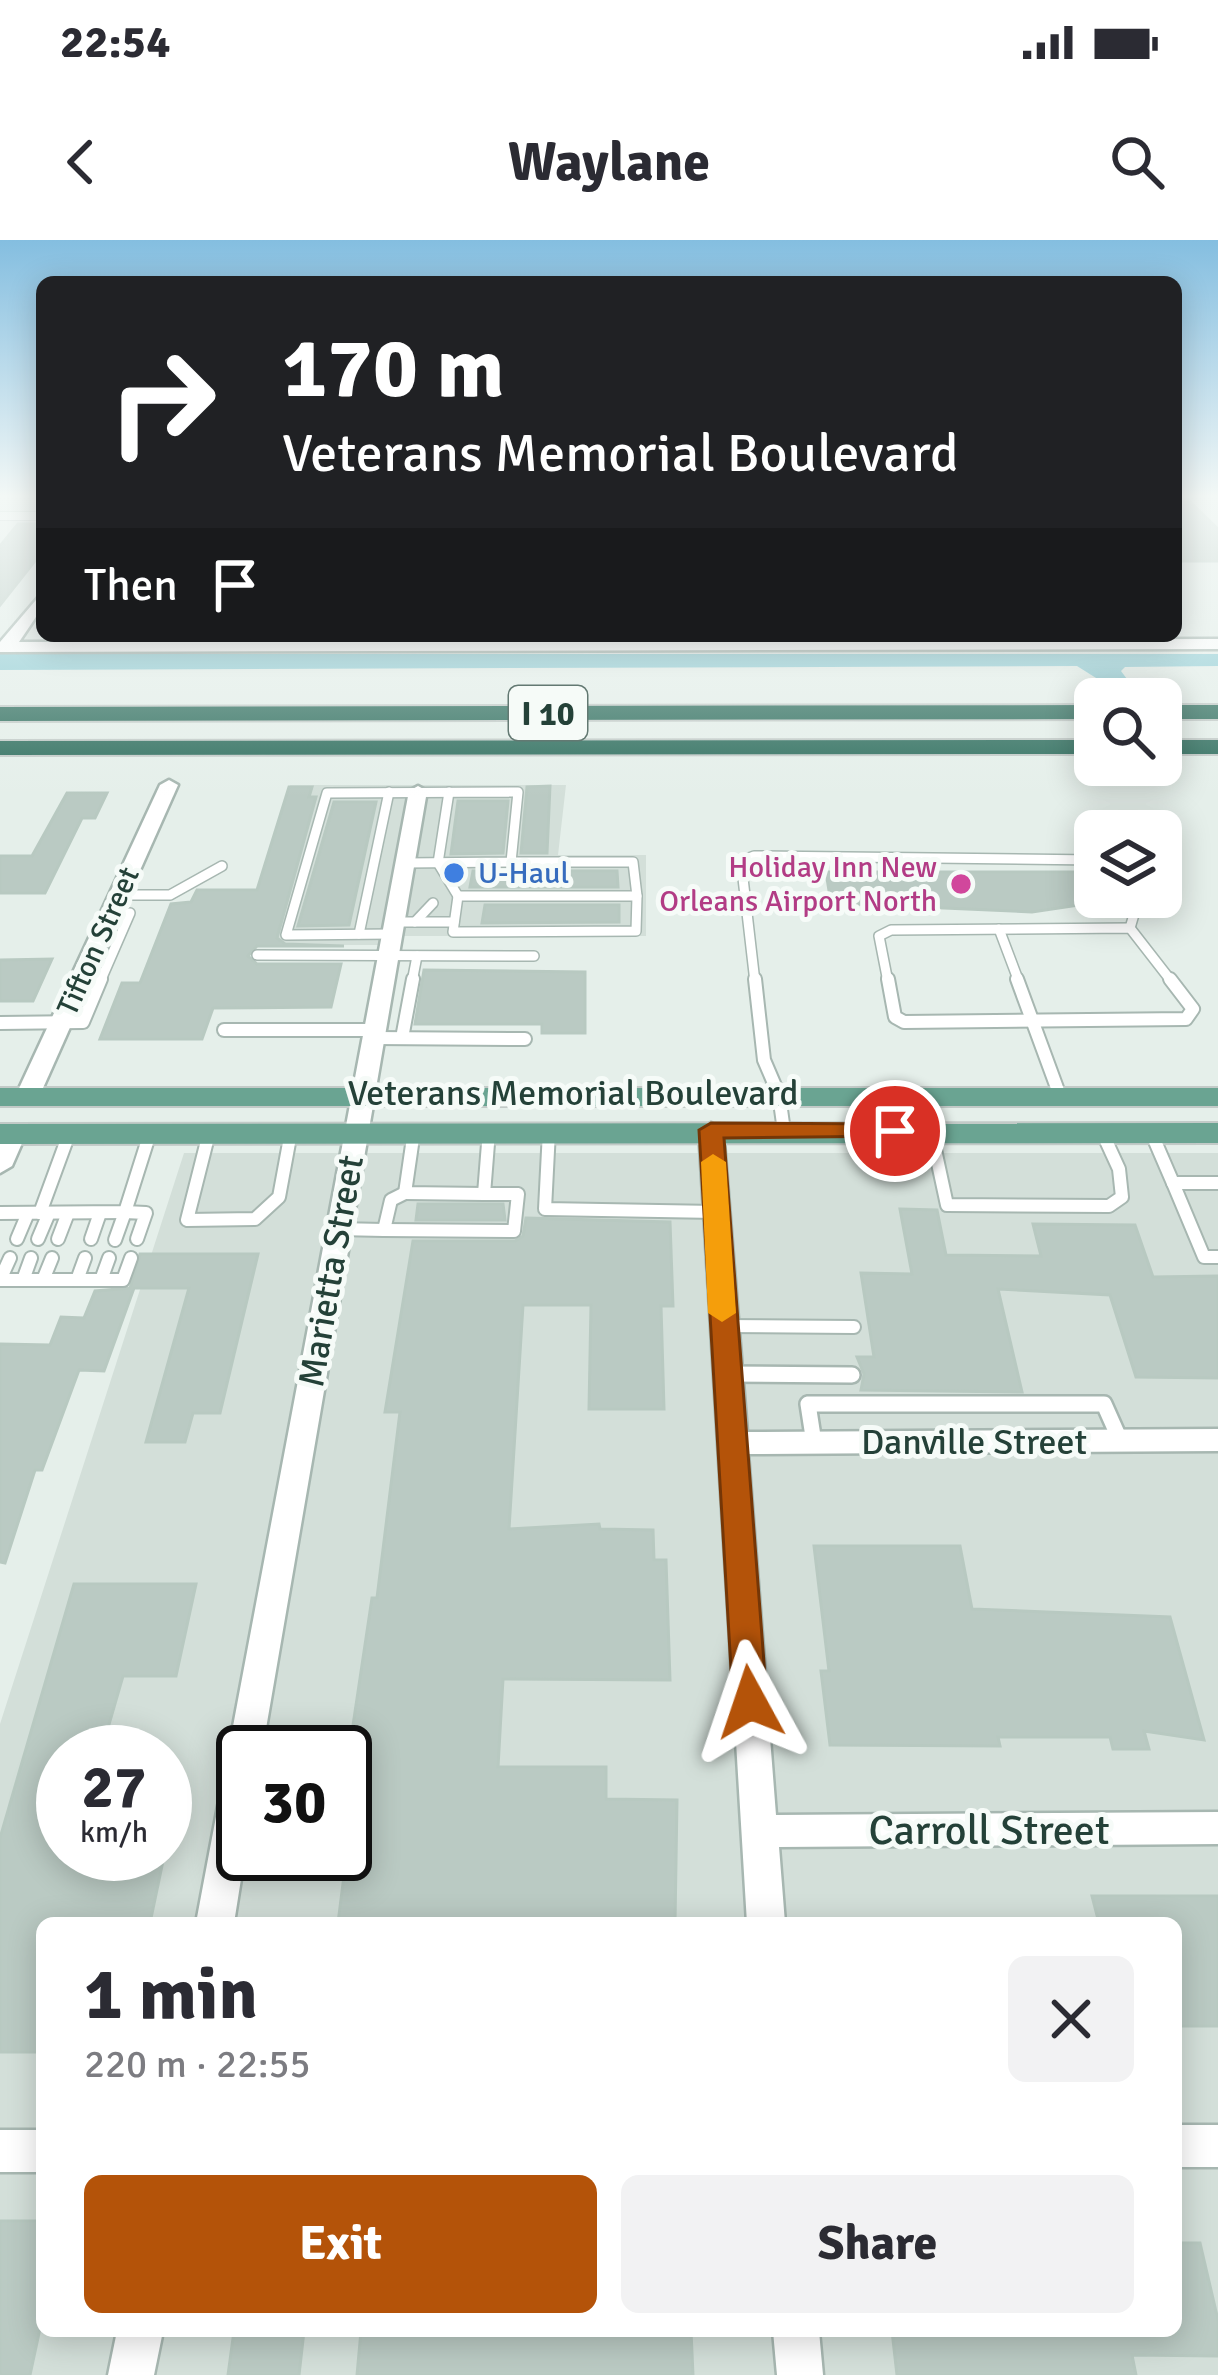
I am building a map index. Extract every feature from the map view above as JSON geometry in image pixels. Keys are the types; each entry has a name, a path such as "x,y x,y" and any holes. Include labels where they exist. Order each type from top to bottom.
{"highway":[{"name":"I 10","path":"0,714 1074,712"},
{"path":"1182,712 1218,712"},
{"name":"I 10","path":"0,748 1074,747"},
{"path":"1182,747 1218,747"}],"main road":[{"name":"Veterans Memorial Boulevard","path":"14,1097 1218,1097"},
{"name":"Veterans Memorial Boulevard","path":"7,1134 1218,1132"}],"street":[{"path":"4,646 36,605"},
{"path":"4,646 192,642"},
{"path":"1172,642 1218,644"},
{"name":"Tifton Street","path":"14,1097 61,1023 169,785"},
{"name":"Marietta Street","path":"250,1725 356,1131 398,933 418,791"},
{"path":"711,1130 766,1917"},
{"path":"0,1166 7,1134"},
{"name":"Danville Street","path":"730,1443 1218,1440"},
{"name":"Carroll Street","path":"760,1831 1218,1828"},
{"path":"216,1917 222,1881"},
{"path":"1182,2146 1218,2146"},
{"path":"0,2151 36,2151"},
{"path":"131,2375 139,2337"},
{"path":"797,2337 800,2375"}],"lane":[{"path":"359,934 389,792"},
{"path":"406,863 438,863 511,862 633,862 636,931 453,932 458,896 438,863 449,792"},
{"path":"450,883 398,933 286,935 326,793 518,792 511,862"},
{"path":"784,1131 779,1095 764,1060 741,861 754,856 1074,860"},
{"path":"115,904 170,895 222,866"},
{"path":"458,896 637,896"},
{"path":"1130,928 1133,918"},
{"path":"256,955 454,922"},
{"path":"1130,928 1193,1009 1186,1019 914,1023 895,1017 882,933 1130,928"},
{"path":"999,929 1060,1096"},
{"path":"398,933 417,956 402,1039"},
{"path":"417,956 534,956"},
{"path":"0,1023 61,1023"},
{"path":"224,1030 375,1034 402,1039 524,1039"},
{"path":"405,1193 414,1131"},
{"path":"484,1194 489,1131"},
{"path":"549,1131 545,1209 716,1212"},
{"path":"209,1132 187,1220 256,1220 279,1197 292,1132"},
{"path":"932,1132 946,1205 1109,1206 1122,1197 1120,1169 1102,1132"},
{"path":"1151,1132 1204,1257 1218,1257"},
{"path":"116,1240 149,1133"},
{"path":"17,1240 39,1213 69,1134"},
{"path":"1173,1183 1218,1183"},
{"path":"338,1229 384,1230 425,1225 514,1232 518,1194 430,1197 405,1193 391,1200 384,1230"},
{"path":"0,1213 146,1213 136,1240"},
{"path":"38,1239 39,1213"},
{"path":"58,1239 68,1213"},
{"path":"91,1239 100,1213"},
{"path":"10,1258 0,1280 123,1280 131,1258"},
{"path":"23,1280 31,1258"},
{"path":"43,1280 52,1258"},
{"path":"77,1280 85,1258"},
{"path":"101,1280 109,1258"},
{"path":"723,1326 854,1327"},
{"path":"726,1374 852,1375"}],"shaded area":[{"name":"U-Haul","path":"290,785 566,785 558,855 646,855 646,936 381,936 379,945 239,945"},
{"path":"184,1153 1218,1153 1218,2375 0,2375 0,1724"}],"water":[{"path":"0,654 1218,654 1218,666 1125,667 1121,671 1126,678 1096,678 1077,666 0,670"}],"building":[{"path":"550,786 547,853 521,853 527,787"},
{"path":"289,787 312,787 309,797 316,797 277,938 285,944 344,946 257,946 248,956 257,964 341,964 331,1007 213,1008 202,1039 100,1039 122,983 140,983 171,904 191,902 197,890 257,890"},
{"path":"67,793 107,793 95,818 82,818 45,893 0,893 0,856 32,856"},
{"path":"458,801 508,801 503,853 451,854"},
{"path":"334,802 376,802 349,925 298,926"},
{"path":"473,871 617,871 618,887 470,887"},
{"name":"Holiday Inn New Orleans Airport North","path":"826,872 1074,872 1074,906 1032,912 831,903"},
{"path":"485,905 619,905 619,922 482,923"},
{"path":"52,959 33,1001 0,1001 0,960"},
{"path":"424,970 585,972 585,1033 542,1033 542,1024 415,1024"},
{"path":"418,1204 503,1204 505,1220 416,1220"},
{"path":"900,1209 937,1210 946,1255 1041,1256 1033,1224 1135,1225 1153,1277 1218,1276 1218,1378 1136,1377 1110,1295 998,1289 1022,1392 861,1390 864,1374 857,1357 874,1357 861,1273 912,1274"},
{"path":"526,1218 670,1222 673,1306 661,1306 664,1409 589,1409 591,1305 523,1305 509,1529 599,1524 600,1529 653,1530 654,1560 666,1560 670,1680 503,1679 498,1767 606,1767 606,1799 677,1800 675,1917 339,1917 343,1881 372,1881 372,1725 353,1725 372,1598 377,1598 400,1412 385,1412 413,1241 515,1241 523,1236"},
{"path":"140,1254 258,1254 220,1413 193,1413 185,1442 146,1442 189,1288 134,1288 104,1371 79,1370 42,1470 35,1470 5,1563 0,1562 0,1344 50,1345 61,1317 84,1318 95,1291 130,1288"},
{"path":"814,1546 960,1546 972,1609 1170,1617 1204,1740 1144,1731 1149,1749 1113,1749 1110,1737 998,1737 1000,1746 830,1745 821,1671 829,1671"},
{"path":"74,1584 196,1584 176,1676 123,1676 109,1725 36,1725 36,1881 159,1881 151,1917 36,1917 36,2052 0,2052 0,1838"},
{"path":"1092,1896 1218,1896 1218,2026 1182,2026 1182,1917 1097,1917"},
{"path":"0,2221 36,2221 38,2337 30,2375 0,2375"},
{"path":"1182,2243 1200,2243 1218,2320 1218,2356 1132,2355 1136,2375 897,2375 893,2337 1182,2337"},
{"path":"233,2337 303,2337 299,2375 228,2375"},
{"path":"360,2337 691,2337 693,2375 357,2375"}],"slow traffic":[{"path":"713,1162 722,1313"}],"place":[{"name":"U-Haul","path":"454,873"},
{"name":"Holiday Inn New Orleans Airport North","path":"961,884"}],"route":[{"path":"750,1702 711,1130 895,1131"}]}
